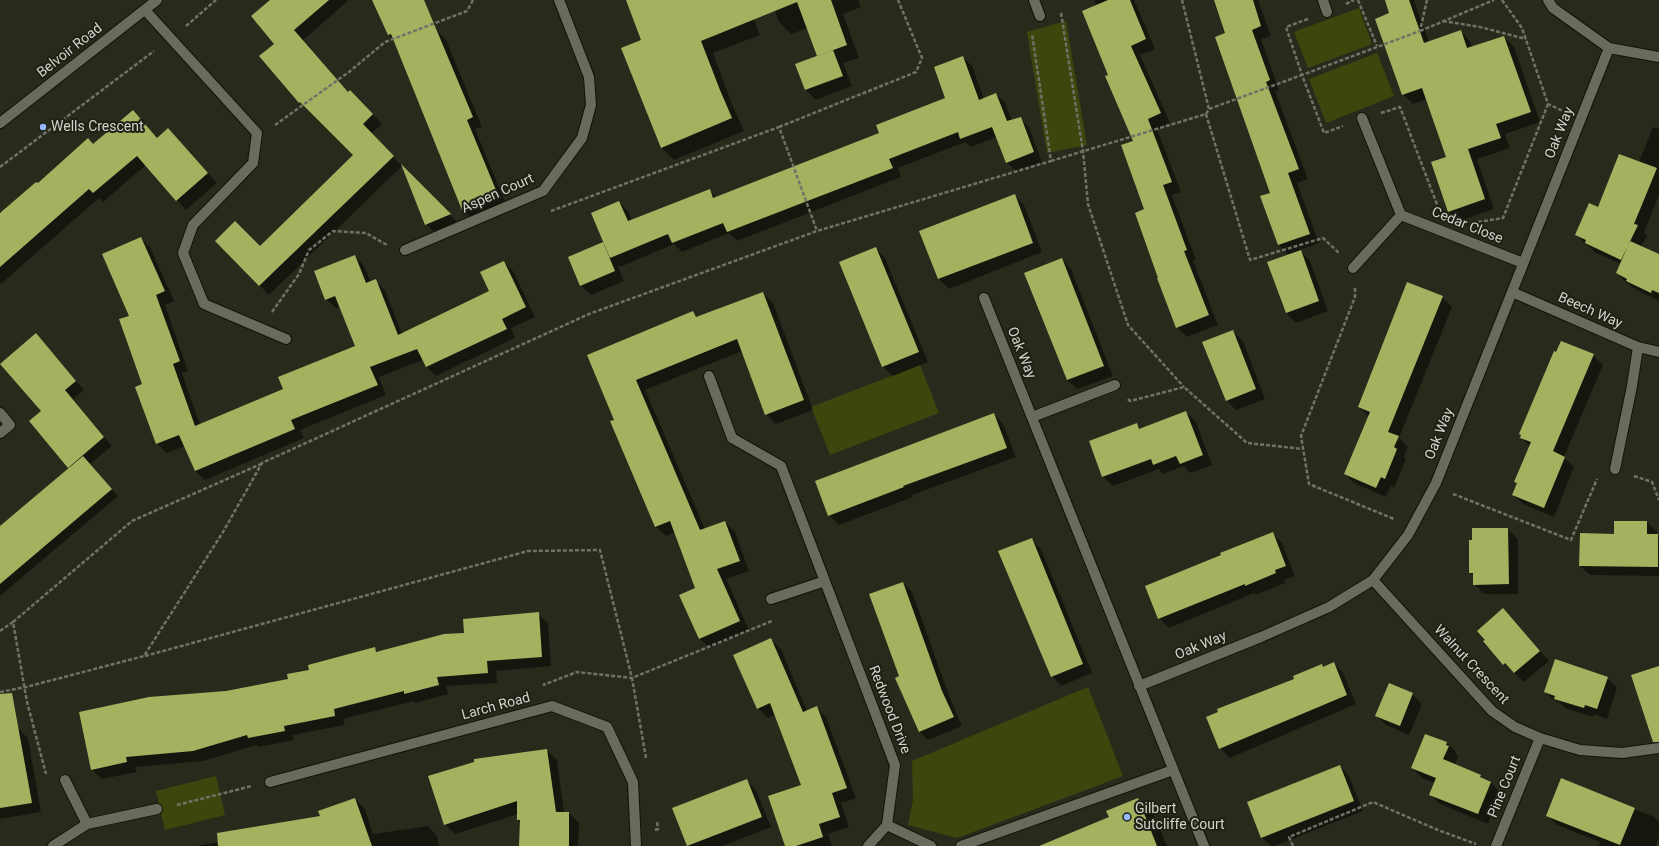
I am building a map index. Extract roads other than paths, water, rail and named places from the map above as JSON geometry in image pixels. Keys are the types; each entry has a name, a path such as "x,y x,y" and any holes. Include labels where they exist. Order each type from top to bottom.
{"street":[{"name":"Belvoir Road","path":"0,123 156,0"},
{"name":"Aspen Court","path":"405,250 543,191 582,138 591,105 588,77 559,0"},
{"path":"1034,0 1040,16"},
{"path":"1323,0 1327,12"},
{"path":"1548,0 1553,8 1609,48 1659,57"},
{"path":"145,10 257,133 253,163 193,225 184,253 204,304 286,339"},
{"name":"Oak Way","path":"1139,686 1261,637 1329,607 1373,580 1413,527 1434,487 1609,48"},
{"path":"1353,268 1402,215 1362,118"},
{"name":"Cedar Close","path":"1402,215 1523,263"},
{"name":"Beech Way","path":"1512,292 1638,347 1659,352"},
{"name":"Oak Way","path":"984,298 1204,846"},
{"path":"1615,469 1632,386 1638,347"},
{"name":"Redwood Drive","path":"709,376 732,438 781,466 895,765 887,825"},
{"path":"1032,418 1115,385"},
{"path":"0,412 10,425 0,433"},
{"name":"Walnut Crescent","path":"1373,580 1492,711 1515,727 1540,738 1580,750 1622,753 1659,748"},
{"path":"771,600 825,581"},
{"name":"Larch Road","path":"270,782 552,706 607,727 633,782 636,846"},
{"name":"Pine Court","path":"1496,846 1540,738"},
{"path":"961,846 1173,770"},
{"path":"65,780 87,824"},
{"path":"53,846 87,824 157,809"},
{"path":"868,846 887,825 931,846"}],"place":[{"name":"Wells Crescent","path":"43,127"},
{"name":"Gilbert Sutcliffe Court","path":"1127,817"}]}
